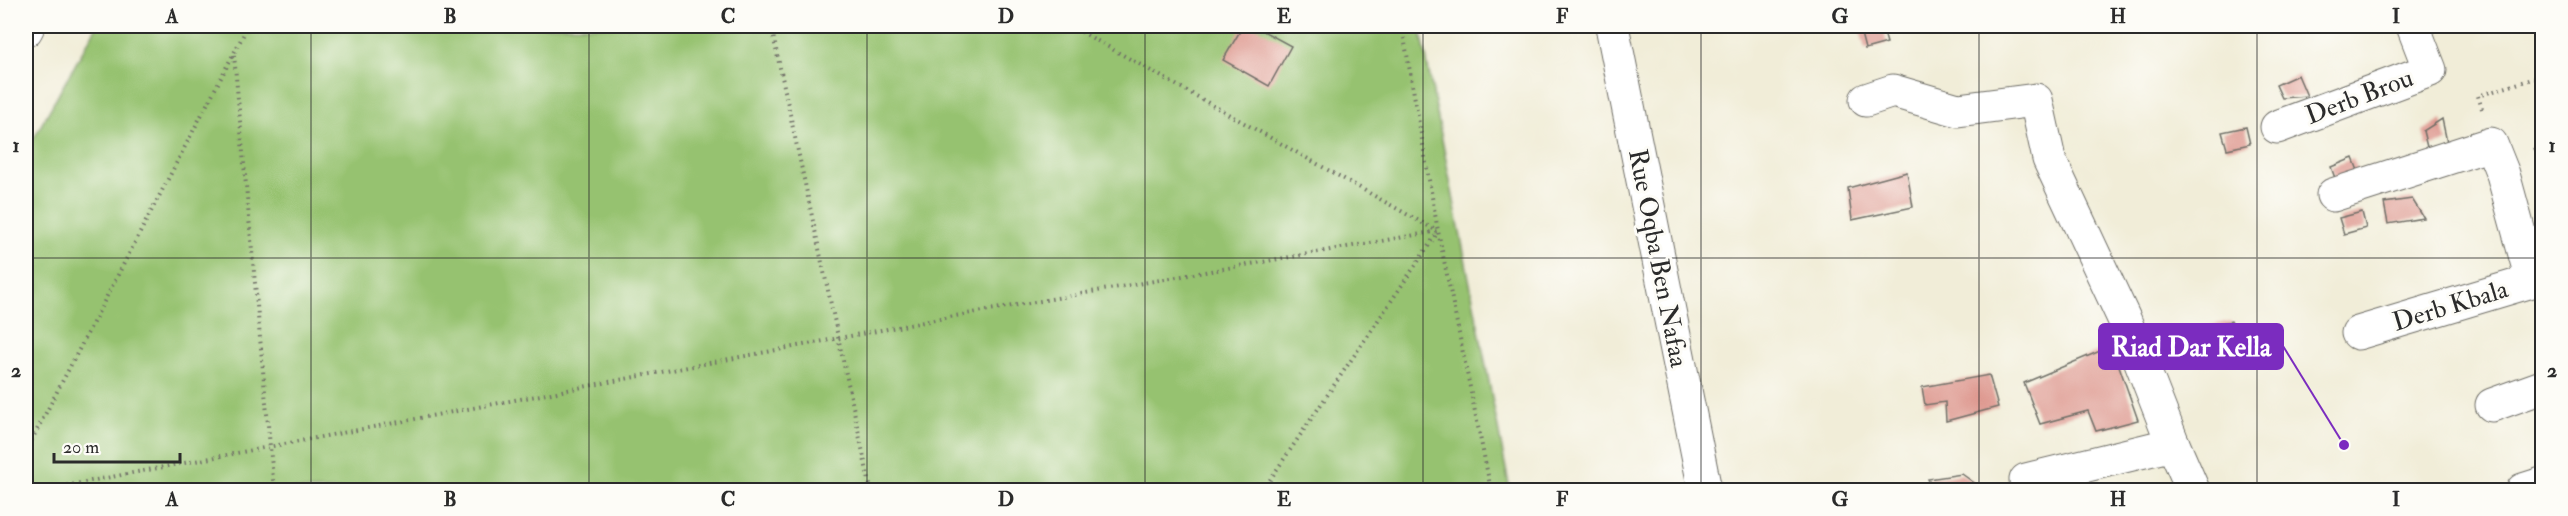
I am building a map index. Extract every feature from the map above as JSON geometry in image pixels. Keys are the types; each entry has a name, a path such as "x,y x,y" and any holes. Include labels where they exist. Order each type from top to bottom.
{"street":[{"path":"26,30 28,26"},
{"name":"Rue Oqba Ben Nafaa","path":"1612,26 1705,490"},
{"name":"Derb Brou","path":"2277,127 2430,70 2413,26"},
{"path":"1866,100 1893,92 1958,110 2036,100 2049,159 2125,321 2193,490"},
{"path":"2333,195 2491,144 2504,174 2537,279"},
{"name":"Derb Kbala","path":"2358,333 2537,279"},
{"path":"2492,405 2542,387"},
{"path":"2026,480 2173,444"},
{"path":"2523,490 2542,484"}],"path":[{"path":"26,452 248,26"},
{"path":"771,26 871,490"},
{"path":"1071,26 1438,231"},
{"path":"1402,26 1438,231 1491,490"},
{"path":"234,54 274,490"},
{"path":"2491,144 2478,96 2542,76"},
{"path":"43,490 838,338 1438,231"},
{"path":"1263,490 1438,231"}],"green space":[{"path":"97,26 1420,26 1510,490 26,490 26,152"}],"building":[{"path":"1243,26 1254,26 1291,46 1269,86 1223,60"},
{"path":"1859,26 1882,26 1887,43 1865,49"},
{"path":"2298,75 2307,96 2282,98 2276,85"},
{"path":"2442,119 2447,142 2427,147 2423,131"},
{"path":"2246,127 2250,144 2227,149 2222,132"},
{"path":"2353,158 2359,173 2336,181 2331,167"},
{"path":"1907,172 1913,207 1852,220 1848,188"},
{"path":"2412,199 2424,218 2388,224 2384,203"},
{"path":"2362,212 2366,228 2344,234 2339,218"},
{"path":"2231,321 2248,354 2225,356 2209,343 2201,327"},
{"path":"2112,346 2138,420 2096,431 2088,411 2040,424 2024,383"},
{"path":"1989,375 1998,407 1946,421 1945,402 1925,405 1922,387"},
{"path":"1962,474 1984,490 1933,490 1928,479"}],"place":[{"name":"Riad Dar Kella","path":"2344,445"}]}
